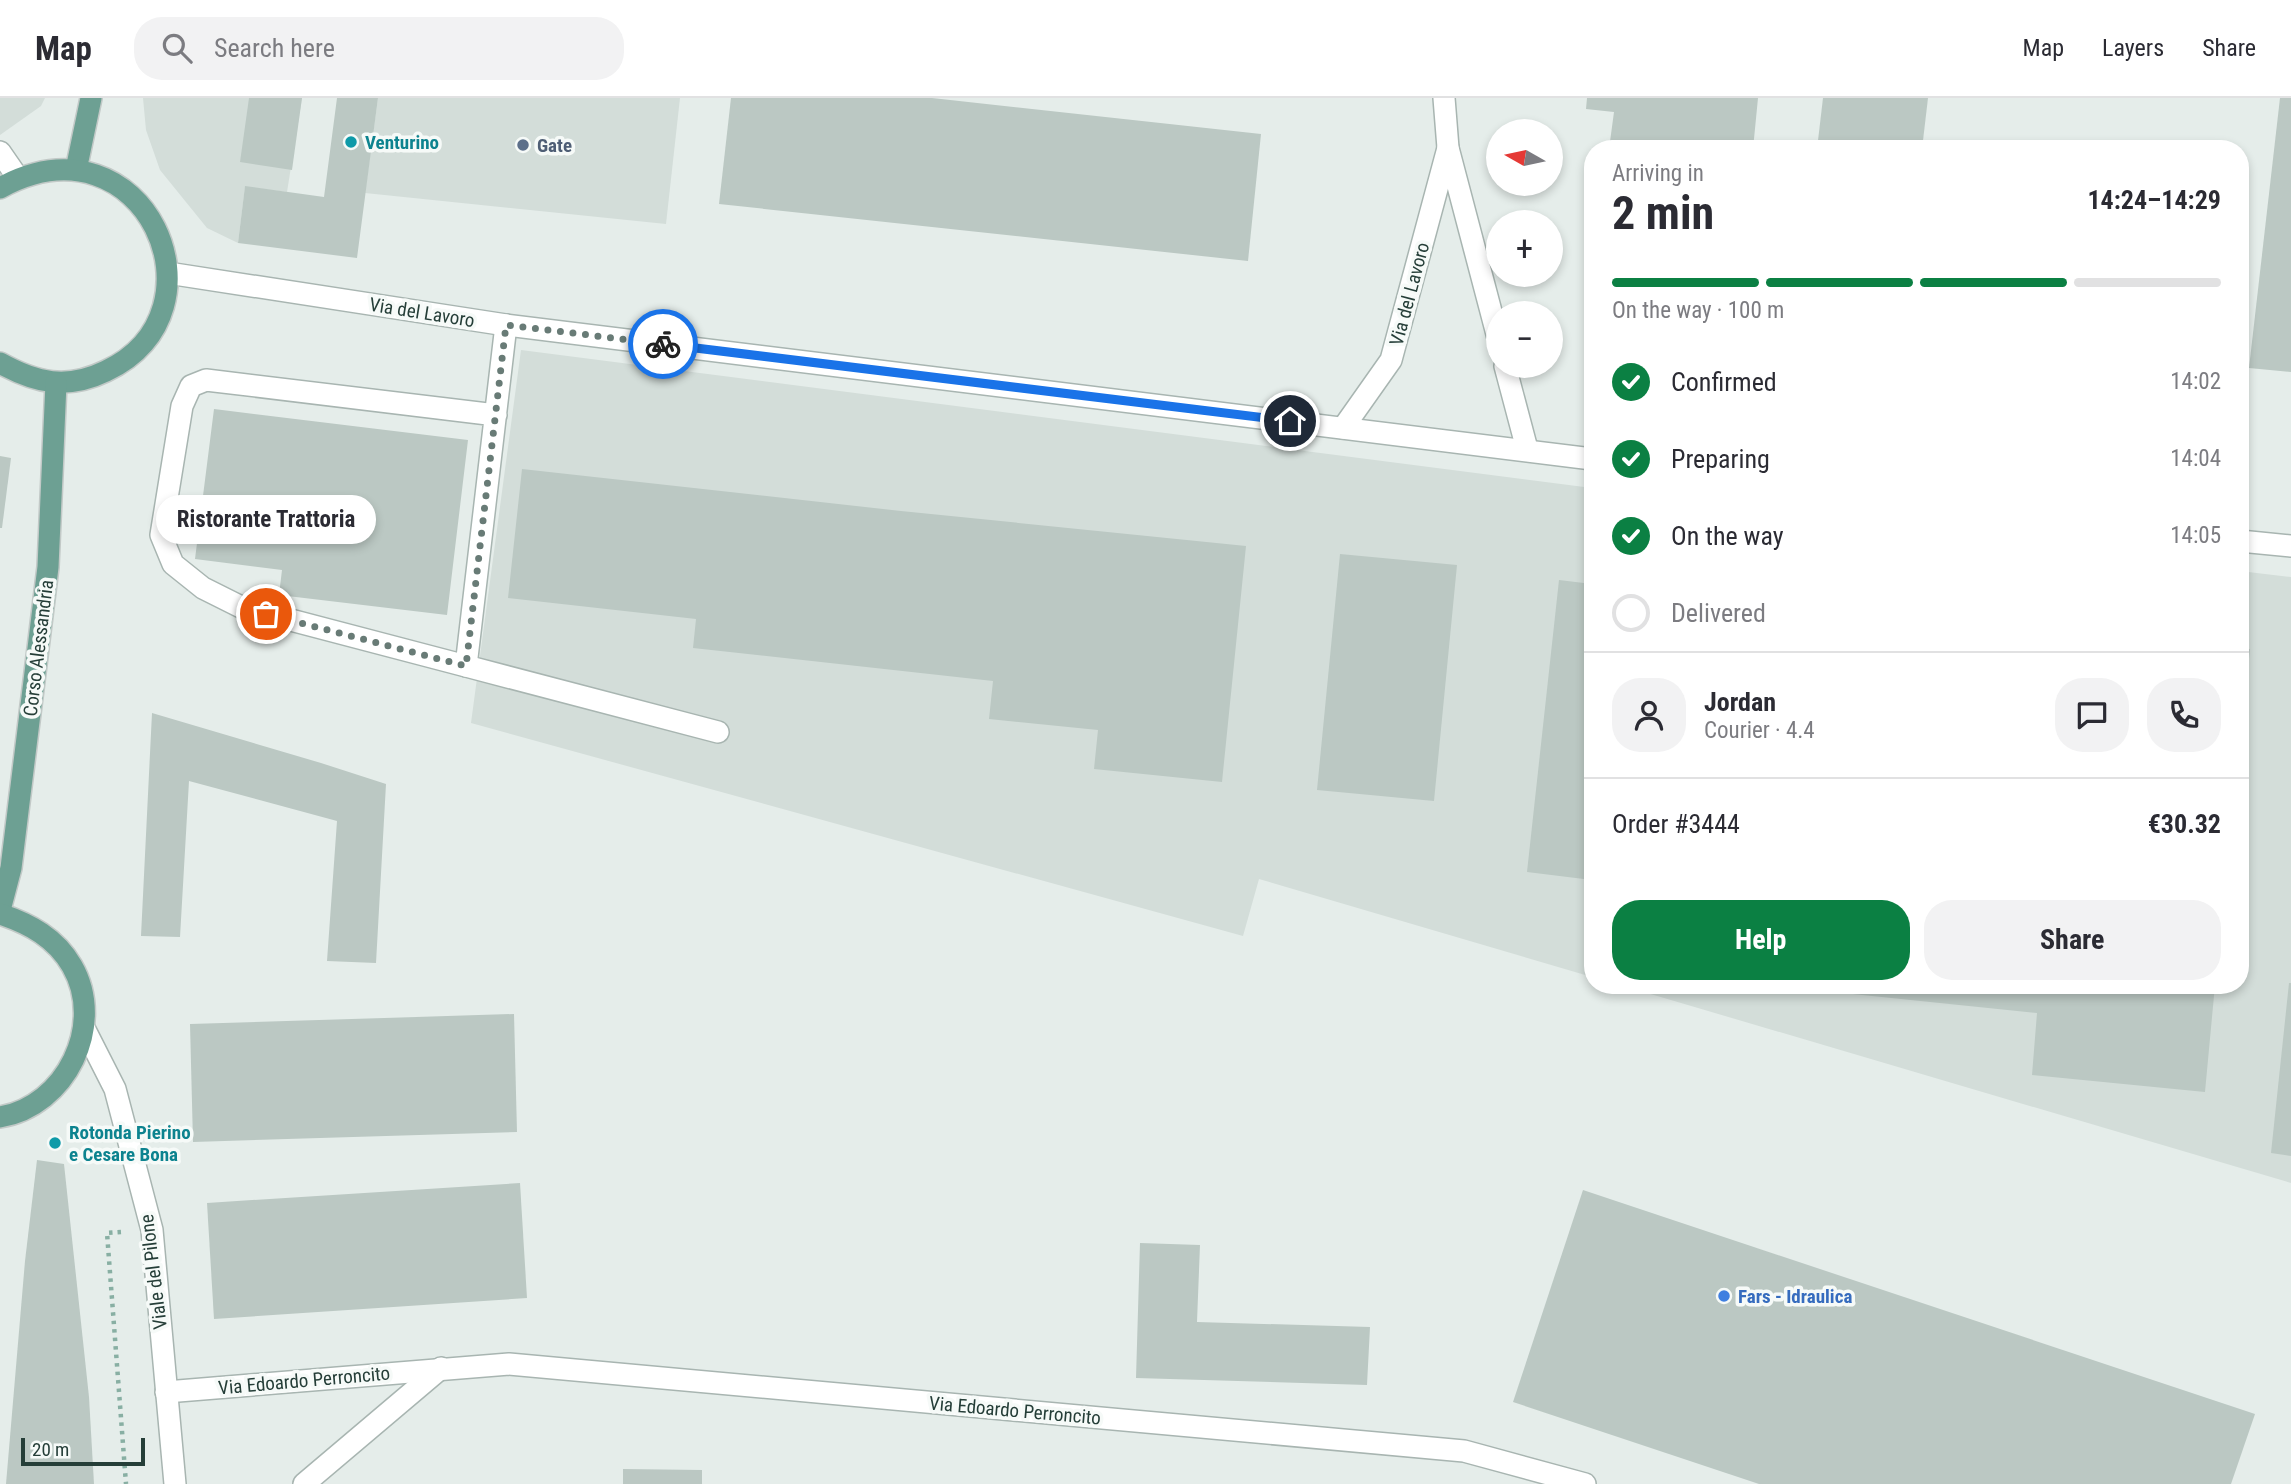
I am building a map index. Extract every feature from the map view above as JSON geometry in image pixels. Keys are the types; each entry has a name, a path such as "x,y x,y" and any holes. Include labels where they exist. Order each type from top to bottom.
{"main road":[{"path":"76,170 91,98"},
{"path":"0,363 25,377 56,383 90,379 122,364 148,339 163,308 168,273 163,244 150,216 130,194 113,183 76,170 46,170 9,183"},
{"name":"Corso Alessandria","path":"0,912 11,868 48,567 56,383"},
{"path":"0,912 29,924 53,942 73,967 83,997 84,1028 76,1056 61,1082 39,1102 12,1115 0,1117"}],"street":[{"name":"Via del Lavoro","path":"1444,98 1448,148 1488,301"},
{"name":"Via del Lavoro","path":"1343,428 1391,359 1448,148"},
{"path":"0,152 9,183"},
{"name":"Via del Lavoro","path":"168,273 506,325 1584,457"},
{"path":"466,666 506,325"},
{"path":"1508,378 1527,449"},
{"path":"495,415 205,380 191,386 183,406 161,534 173,564 203,588 241,607 718,732"},
{"path":"2249,542 2291,546"},
{"name":"Viale del Pilone","path":"84,1028 115,1089 152,1230 175,1484"},
{"name":"Via Edoardo Perroncito","path":"166,1392 509,1364 1464,1451 1586,1484"},
{"name":"Via Edoardo Perroncito","path":"304,1484 441,1368"}],"path":[{"path":"126,1484 107,1233 152,1230"}],"shaded area":[{"path":"0,98 45,98 41,106 0,135"},
{"path":"143,98 302,98 287,192 245,187 238,243 207,228 160,170 146,130"},
{"name":"Gate","path":"378,98 680,98 666,224 365,193"},
{"path":"521,350 1584,487 1584,975 1259,879 1243,936 471,723"},
{"path":"2249,572 2291,577 2291,1183 1650,994 2249,994"}],"building":[{"path":"249,98 302,98 292,170 240,162"},
{"name":"Venturino","path":"337,98 378,98 357,258 238,243 245,186 324,197"},
{"path":"731,98 932,98 1261,134 1248,261 719,204"},
{"path":"1587,98 1758,98 1754,140 1610,140 1614,112 1586,109"},
{"path":"1823,98 1928,98 1923,140 1818,140"},
{"path":"2280,98 2291,98 2291,372 2249,368"},
{"path":"214,409 468,440 447,615 279,595 282,570 195,559"},
{"path":"0,456 11,458 2,528 0,528"},
{"path":"522,469 1246,546 1222,782 1094,769 1098,730 989,719 993,681 693,648 696,619 508,598"},
{"path":"1340,554 1457,565 1434,801 1317,790"},
{"path":"1559,580 1584,583 1584,879 1527,872"},
{"path":"152,713 386,784 376,963 327,961 337,821 189,781 180,937 141,936"},
{"path":"2291,983 2291,1156 2271,1153"},
{"path":"1853,994 2214,994 2205,1092 2032,1075 2037,1013"},
{"path":"514,1014 517,1132 193,1142 190,1024"},
{"path":"37,1160 64,1164 89,1397 94,1484 6,1484 25,1261"},
{"path":"520,1183 527,1298 214,1319 207,1203"},
{"name":"Fars - Idraulica","path":"1583,1190 2255,1414 2231,1484 1759,1484 1513,1402"},
{"path":"1140,1243 1200,1245 1197,1322 1370,1327 1367,1385 1136,1378"},
{"path":"623,1469 702,1470 702,1484 623,1484"}],"way so far":[{"path":"266,614 466,666 506,325 663,344"}],"place":[{"name":"Venturino","path":"351,142"},
{"name":"Gate","path":"523,145"},
{"name":"Ristorante Trattoria","path":"266,614"},
{"name":"Rotonda Pierino e Cesare Bona","path":"55,1143"},
{"name":"Fars - Idraulica","path":"1724,1296"}],"route":[{"path":"663,344 1290,421"}]}
